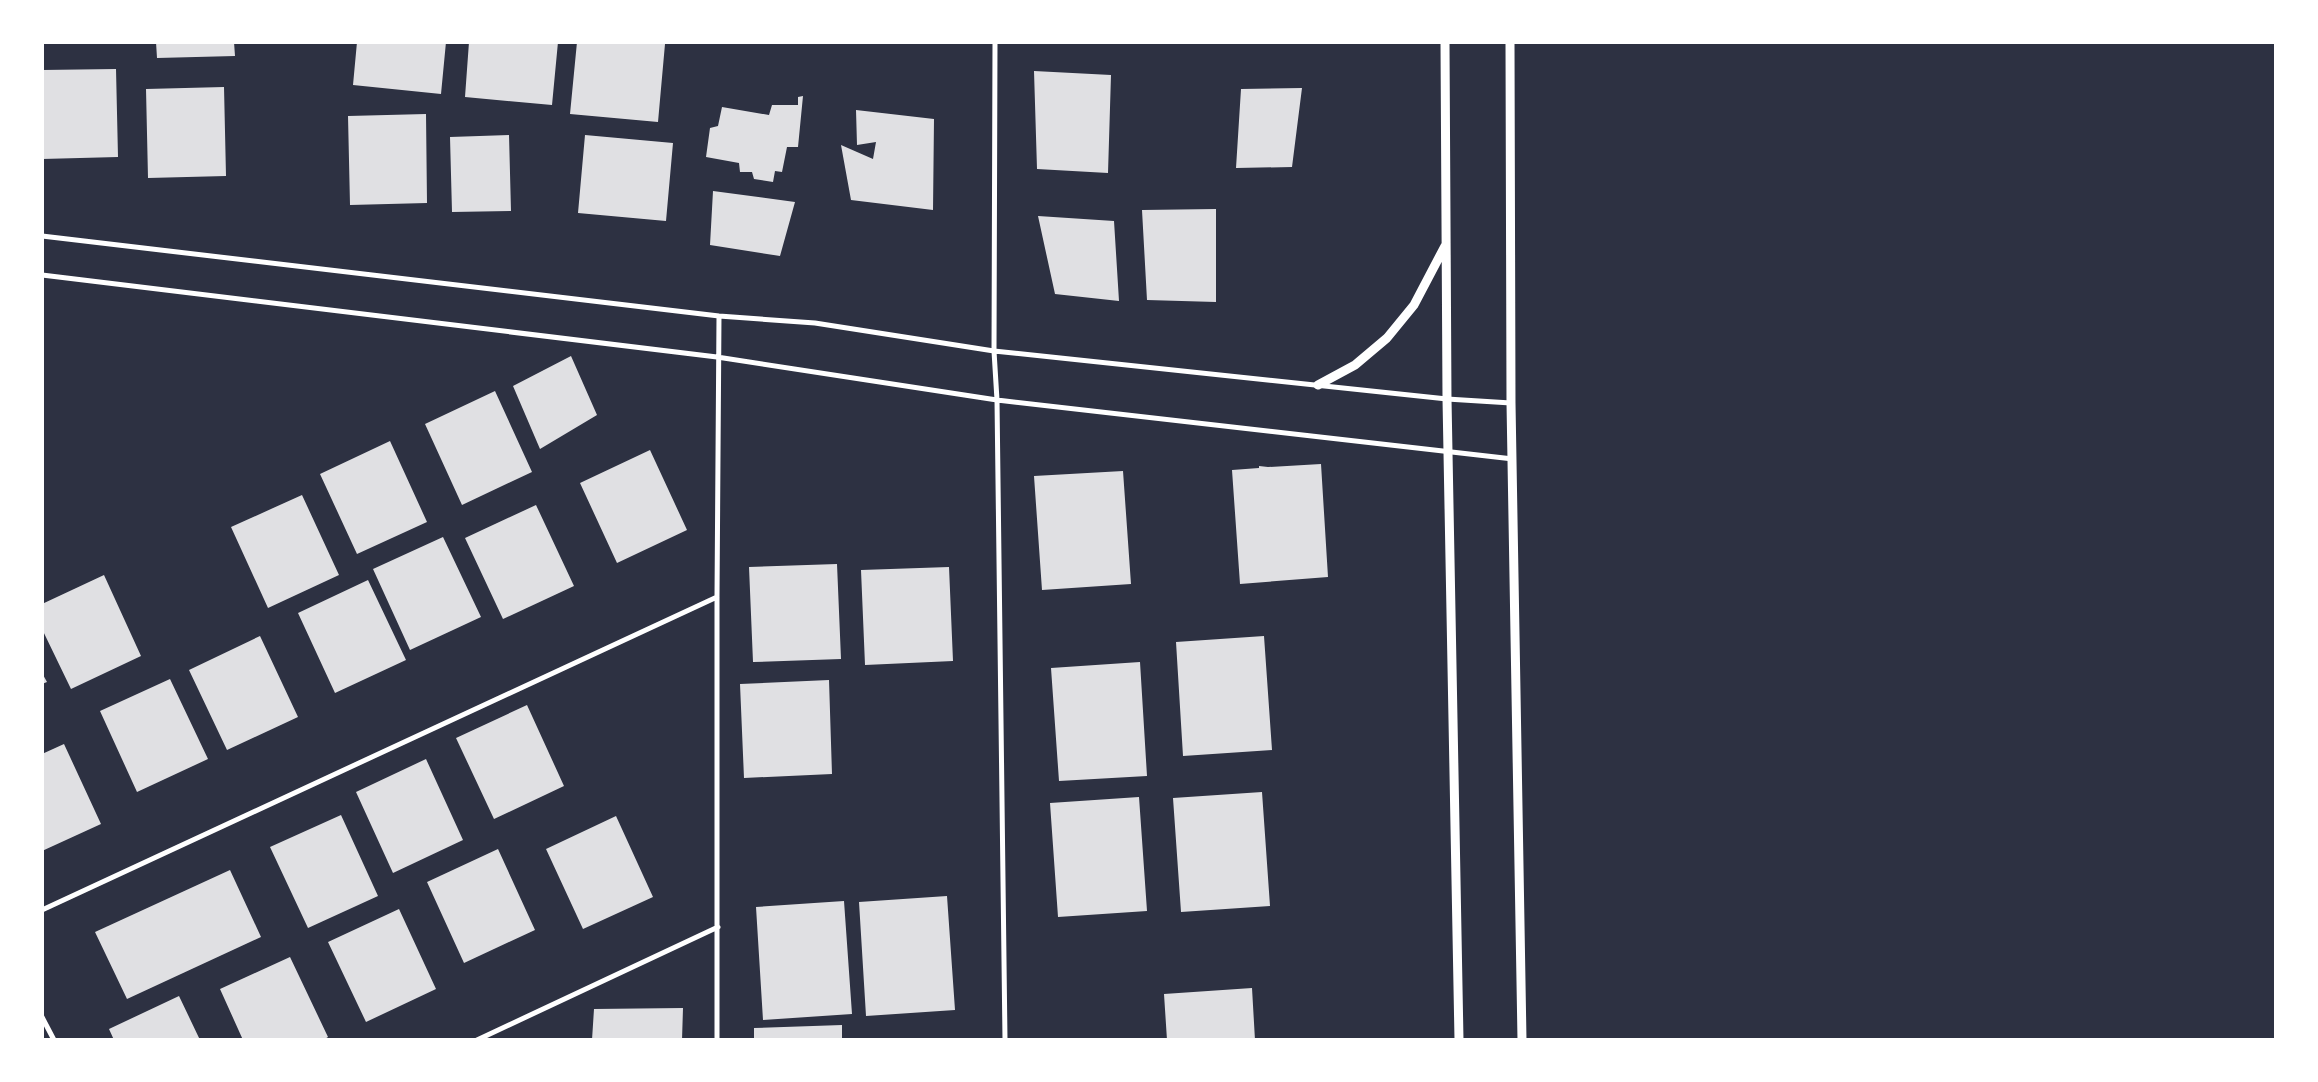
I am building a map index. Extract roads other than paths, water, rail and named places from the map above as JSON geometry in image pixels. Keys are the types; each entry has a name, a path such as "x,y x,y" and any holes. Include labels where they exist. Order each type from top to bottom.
{"street":[{"path":"995,42 994,351 997,400 1005,1040"},
{"path":"1445,42 1447,399 1459,1040"},
{"path":"1510,42 1512,403 1522,1040"},
{"path":"42,236 719,316 815,323 994,351 1447,399 1512,403"},
{"path":"1318,386 1355,366 1386,338 1414,305 1446,244"},
{"path":"42,275 717,357 997,400 1449,450 1514,459"},
{"path":"718,1040 717,357 719,316"},
{"path":"42,910 717,597"},
{"path":"477,1040 718,926"},
{"path":"42,1017 54,1040"}]}
